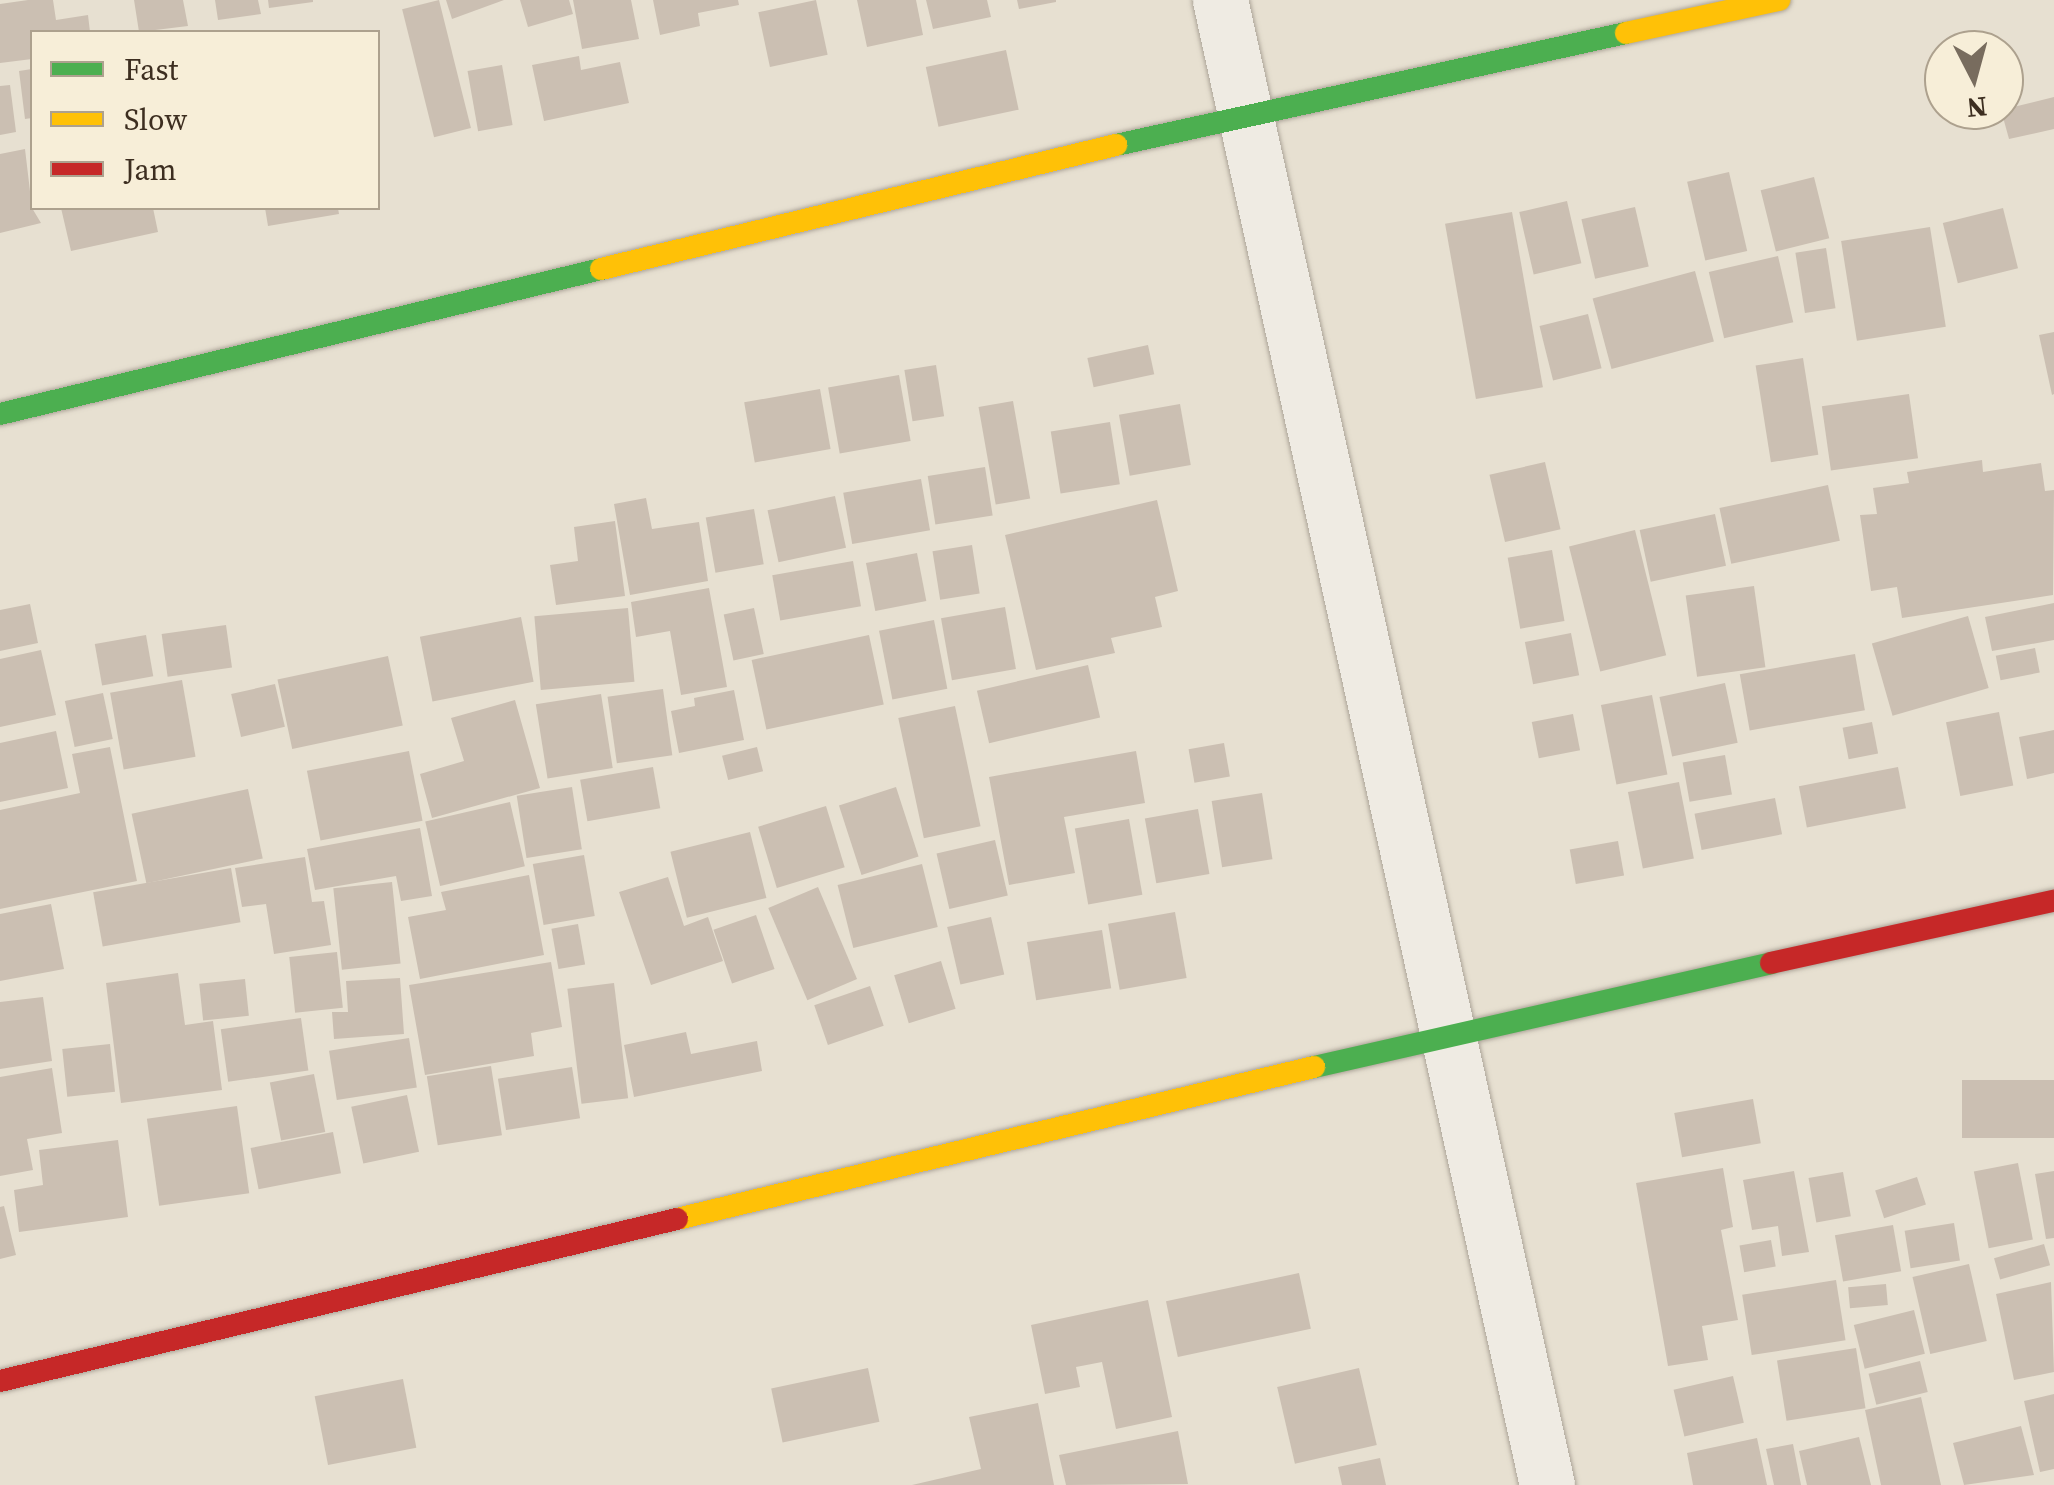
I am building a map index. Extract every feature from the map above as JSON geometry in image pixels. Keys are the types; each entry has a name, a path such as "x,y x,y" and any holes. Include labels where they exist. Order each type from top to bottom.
{"street":[{"path":"1220,0 1451,1034 1547,1485"},
{"path":"0,414 1245,114 1780,0"},
{"path":"0,1381 1451,1034 2054,901"}],"building":[{"path":"53,0 56,20 88,15 90,30 30,30 30,59 0,63 0,4"},
{"path":"134,0 183,0 188,26 139,30"},
{"path":"215,0 258,0 261,14 218,20"},
{"path":"268,0 313,0 313,2 269,8"},
{"path":"439,0 471,128 434,137 402,9"},
{"path":"446,0 504,0 452,19"},
{"path":"520,0 569,0 573,14 528,27"},
{"path":"573,0 631,0 639,39 582,49"},
{"path":"653,0 738,0 739,5 698,13 700,26 660,35"},
{"path":"816,0 828,55 770,67 758,12"},
{"path":"857,0 916,0 923,35 867,47"},
{"path":"926,0 987,0 991,17 933,29"},
{"path":"1017,0 1056,0 1056,2 1019,9"},
{"path":"1006,50 1019,110 938,127 926,67"},
{"path":"579,56 581,70 620,62 629,103 544,121 532,65"},
{"path":"502,65 513,125 478,131 468,71"},
{"path":"30,69 30,118 25,119 19,71"},
{"path":"10,85 16,132 0,135 0,86"},
{"path":"2054,97 2054,129 2009,139 2007,130 2024,130 2024,104"},
{"path":"25,149 30,210 41,223 0,233 0,154"},
{"path":"1729,172 1747,251 1705,261 1687,182"},
{"path":"1814,177 1829,238 1776,251 1761,190"},
{"path":"1567,201 1581,263 1534,274 1519,212"},
{"path":"1635,207 1649,266 1595,279 1581,219"},
{"path":"2003,208 2018,268 1958,283 1943,223"},
{"path":"61,210 153,210 158,232 71,251"},
{"path":"265,210 338,210 339,214 268,226"},
{"path":"1512,212 1543,387 1476,399 1445,224"},
{"path":"1930,227 1946,327 1857,341 1841,241"},
{"path":"1826,248 1836,308 1805,313 1795,253"},
{"path":"1778,256 1793,322 1724,338 1709,272"},
{"path":"1695,271 1714,342 1612,369 1593,298"},
{"path":"1588,314 1602,368 1553,380 1539,326"},
{"path":"2054,332 2054,394 2052,395 2039,335"},
{"path":"1148,345 1154,374 1094,387 1087,358"},
{"path":"1803,358 1818,455 1771,462 1756,366"},
{"path":"936,365 944,416 913,421 904,370"},
{"path":"899,375 911,441 840,453 828,388"},
{"path":"820,389 831,449 755,462 744,402"},
{"path":"1909,394 1918,458 1831,471 1822,406"},
{"path":"1013,401 1030,498 996,505 979,407"},
{"path":"1180,404 1191,465 1130,476 1119,415"},
{"path":"1110,422 1120,484 1061,494 1051,431"},
{"path":"1982,460 1983,472 2041,463 2045,491 2054,490 2053,595 1902,618 1897,587 1871,591 1860,515 1877,514 1873,488 1909,483 1907,472"},
{"path":"1545,462 1561,529 1505,542 1489,475"},
{"path":"985,467 993,515 935,524 928,476"},
{"path":"921,479 930,530 852,544 843,493"},
{"path":"1828,485 1840,541 1731,564 1719,508"},
{"path":"835,496 846,548 779,562 768,510"},
{"path":"646,498 652,529 699,522 708,581 630,595 614,504"},
{"path":"1157,500 1178,591 1155,597 1162,627 1111,638 1115,653 1036,670 1005,535"},
{"path":"754,509 764,564 715,573 706,518"},
{"path":"1715,514 1726,566 1651,582 1640,530"},
{"path":"615,521 625,596 556,605 550,565 578,561 574,527"},
{"path":"1635,530 1666,655 1600,672 1569,546"},
{"path":"972,545 980,593 940,600 932,551"},
{"path":"1552,550 1565,621 1520,629 1508,558"},
{"path":"917,553 926,601 875,611 866,563"},
{"path":"853,561 861,606 780,621 772,575"},
{"path":"1754,586 1765,667 1697,677 1686,596"},
{"path":"709,588 727,687 681,695 670,631 636,637 631,602"},
{"path":"2054,603 2054,640 1992,651 1985,617"},
{"path":"30,604 38,643 0,651 0,610"},
{"path":"1005,607 1016,669 952,680 941,618"},
{"path":"628,608 634,682 541,690 534,616"},
{"path":"754,608 764,654 733,660 724,614"},
{"path":"1968,616 1989,688 1893,716 1872,644"},
{"path":"521,617 534,682 432,701 420,637"},
{"path":"934,620 947,689 892,699 879,631"},
{"path":"226,625 232,668 168,677 162,634"},
{"path":"1571,633 1579,675 1533,684 1525,642"},
{"path":"146,635 153,676 102,685 95,644"},
{"path":"869,635 884,704 766,729 752,660"},
{"path":"2035,648 2040,673 2001,680 1996,656"},
{"path":"41,650 56,715 0,727 0,659"},
{"path":"1855,654 1865,710 1750,730 1740,674"},
{"path":"388,656 403,725 292,749 277,679"},
{"path":"1088,665 1100,718 989,743 977,691"},
{"path":"182,680 196,757 124,769 110,693"},
{"path":"1725,683 1738,743 1672,757 1659,697"},
{"path":"275,684 285,727 241,737 231,694"},
{"path":"663,689 672,755 617,763 608,697"},
{"path":"734,690 744,740 679,753 671,711 695,706 694,698"},
{"path":"103,693 113,739 75,747 65,701"},
{"path":"601,694 613,768 548,778 536,704"},
{"path":"1652,695 1667,775 1616,784 1601,705"},
{"path":"515,700 540,788 432,818 420,774 464,761 451,718"},
{"path":"955,706 981,826 924,838 898,718"},
{"path":"1999,712 2013,786 1960,796 1946,722"},
{"path":"1573,714 1580,750 1539,758 1532,722"},
{"path":"1872,722 1878,753 1849,759 1843,728"},
{"path":"2054,730 2054,773 2027,779 2019,737"},
{"path":"56,731 68,788 0,802 0,743"},
{"path":"1224,743 1230,776 1194,783 1189,749"},
{"path":"110,747 137,881 0,909 0,810 80,793 72,754"},
{"path":"757,747 763,771 728,780 722,756"},
{"path":"409,751 423,821 320,841 307,771"},
{"path":"1136,751 1145,803 1064,817 1075,873 1009,885 989,777"},
{"path":"1725,755 1732,794 1690,802 1683,762"},
{"path":"653,767 660,808 587,821 580,780"},
{"path":"1898,767 1906,808 1807,828 1799,786"},
{"path":"1679,782 1694,859 1643,868 1628,792"},
{"path":"572,787 582,849 527,858 517,796"},
{"path":"896,787 919,856 861,875 839,806"},
{"path":"248,789 263,858 146,883 132,814"},
{"path":"1262,793 1272,859 1222,867 1212,801"},
{"path":"1775,798 1782,834 1702,850 1695,814"},
{"path":"510,802 525,866 440,886 425,822"},
{"path":"826,806 845,867 777,888 758,827"},
{"path":"1198,809 1209,874 1156,883 1145,818"},
{"path":"1129,819 1142,895 1088,904 1075,829"},
{"path":"420,828 432,896 401,901 396,876 315,890 307,849"},
{"path":"750,832 766,898 687,918 670,852"},
{"path":"995,840 1008,896 949,909 937,853"},
{"path":"1618,841 1624,875 1576,884 1570,850"},
{"path":"584,855 595,916 544,925 533,864"},
{"path":"305,857 312,902 324,901 331,945 274,954 266,904 242,907 235,868"},
{"path":"922,864 938,927 853,948 838,885"},
{"path":"231,868 241,922 103,946 93,892"},
{"path":"529,875 544,955 420,979 408,917 446,910 441,892"},
{"path":"668,877 684,926 708,917 723,961 651,985 619,892"},
{"path":"392,882 401,964 342,970 333,888"},
{"path":"818,887 857,979 807,1000 768,908"},
{"path":"51,904 64,969 0,981 0,914"},
{"path":"1175,912 1187,978 1120,990 1108,924"},
{"path":"756,915 775,969 732,984 713,930"},
{"path":"991,917 1004,974 960,985 947,927"},
{"path":"578,924 585,964 559,969 551,929"},
{"path":"1102,930 1111,988 1036,1000 1027,942"},
{"path":"337,952 343,1008 295,1013 289,957"},
{"path":"941,961 956,1009 909,1023 894,975"},
{"path":"551,962 562,1027 531,1033 534,1056 425,1075 409,985"},
{"path":"178,973 185,1025 213,1021 222,1090 121,1103 106,983"},
{"path":"400,978 404,1034 334,1039 332,1012 348,1012 346,981"},
{"path":"245,979 249,1016 203,1021 199,984"},
{"path":"614,983 628,1098 581,1104 567,989"},
{"path":"870,986 884,1026 828,1045 814,1005"},
{"path":"43,997 52,1061 0,1069 0,1002"},
{"path":"301,1018 308,1070 228,1082 221,1029"},
{"path":"686,1032 691,1054 757,1041 762,1071 634,1097 624,1045"},
{"path":"409,1038 417,1087 337,1100 329,1051"},
{"path":"110,1044 115,1092 67,1097 62,1049"},
{"path":"491,1066 502,1135 438,1145 427,1076"},
{"path":"572,1067 580,1118 506,1130 498,1079"},
{"path":"52,1068 62,1133 27,1139 33,1170 0,1176 0,1077"},
{"path":"314,1074 325,1132 281,1141 270,1083"},
{"path":"1962,1080 2054,1080 2054,1138 1962,1138"},
{"path":"407,1095 419,1152 363,1164 351,1107"},
{"path":"1753,1099 1761,1143 1682,1157 1674,1113"},
{"path":"237,1106 249,1193 159,1206 147,1119"},
{"path":"333,1132 341,1173 259,1189 251,1148"},
{"path":"118,1140 128,1217 19,1232 14,1190 43,1185 39,1150"},
{"path":"2018,1163 2033,1240 1989,1248 1974,1172"},
{"path":"1723,1168 1733,1227 1721,1230 1738,1320 1702,1326 1708,1360 1668,1366 1636,1183"},
{"path":"1794,1171 1809,1252 1782,1256 1778,1226 1752,1230 1743,1180"},
{"path":"2054,1171 2054,1238 2046,1239 2035,1174"},
{"path":"1843,1172 1851,1216 1816,1222 1809,1178"},
{"path":"1917,1177 1926,1205 1884,1218 1875,1191"},
{"path":"4,1206 16,1255 0,1259 0,1207"},
{"path":"1954,1223 1960,1261 1911,1268 1905,1231"},
{"path":"1893,1225 1901,1271 1843,1282 1835,1235"},
{"path":"1771,1240 1776,1267 1744,1272 1739,1246"},
{"path":"2044,1244 2050,1265 2000,1279 1994,1258"},
{"path":"1969,1264 1987,1341 1930,1354 1912,1277"},
{"path":"1299,1273 1311,1329 1178,1357 1166,1301"},
{"path":"1836,1280 1846,1340 1752,1355 1742,1295"},
{"path":"2051,1282 2054,1372 2014,1380 1996,1294"},
{"path":"1886,1284 1888,1305 1850,1308 1848,1287"},
{"path":"1148,1300 1172,1417 1116,1429 1102,1362 1076,1367 1080,1387 1045,1394 1031,1325"},
{"path":"1914,1310 1925,1354 1865,1369 1854,1325"},
{"path":"1856,1348 1866,1408 1787,1421 1777,1361"},
{"path":"1920,1361 1928,1392 1876,1405 1869,1374"},
{"path":"868,1368 879,1422 783,1442 771,1389"},
{"path":"1359,1368 1377,1445 1295,1464 1277,1387"},
{"path":"1733,1376 1744,1423 1684,1436 1674,1390"},
{"path":"403,1379 416,1448 328,1465 315,1396"},
{"path":"2054,1394 2054,1469 2040,1472 2024,1401"},
{"path":"1921,1397 1941,1485 1881,1485 1865,1410"},
{"path":"1038,1403 1054,1485 912,1485 981,1469 969,1417"},
{"path":"2021,1426 2034,1475 1964,1485 1953,1443"},
{"path":"1178,1431 1188,1484 1066,1485 1059,1455"},
{"path":"1859,1437 1871,1485 1807,1485 1799,1451"},
{"path":"1757,1438 1767,1485 1693,1485 1687,1453"},
{"path":"1793,1444 1801,1485 1774,1485 1766,1449"},
{"path":"1380,1458 1386,1485 1342,1485 1338,1467"}],"traffic: fast":[{"path":"1116,145 1626,33"},
{"path":"0,414 601,269"},
{"path":"1314,1067 1771,963"}],"traffic: slow":[{"path":"1626,33 1779,0"},
{"path":"601,269 1116,145"},
{"path":"677,1219 1314,1067"}],"traffic: jam":[{"path":"1771,963 2054,901"},
{"path":"0,1381 677,1219"}]}
